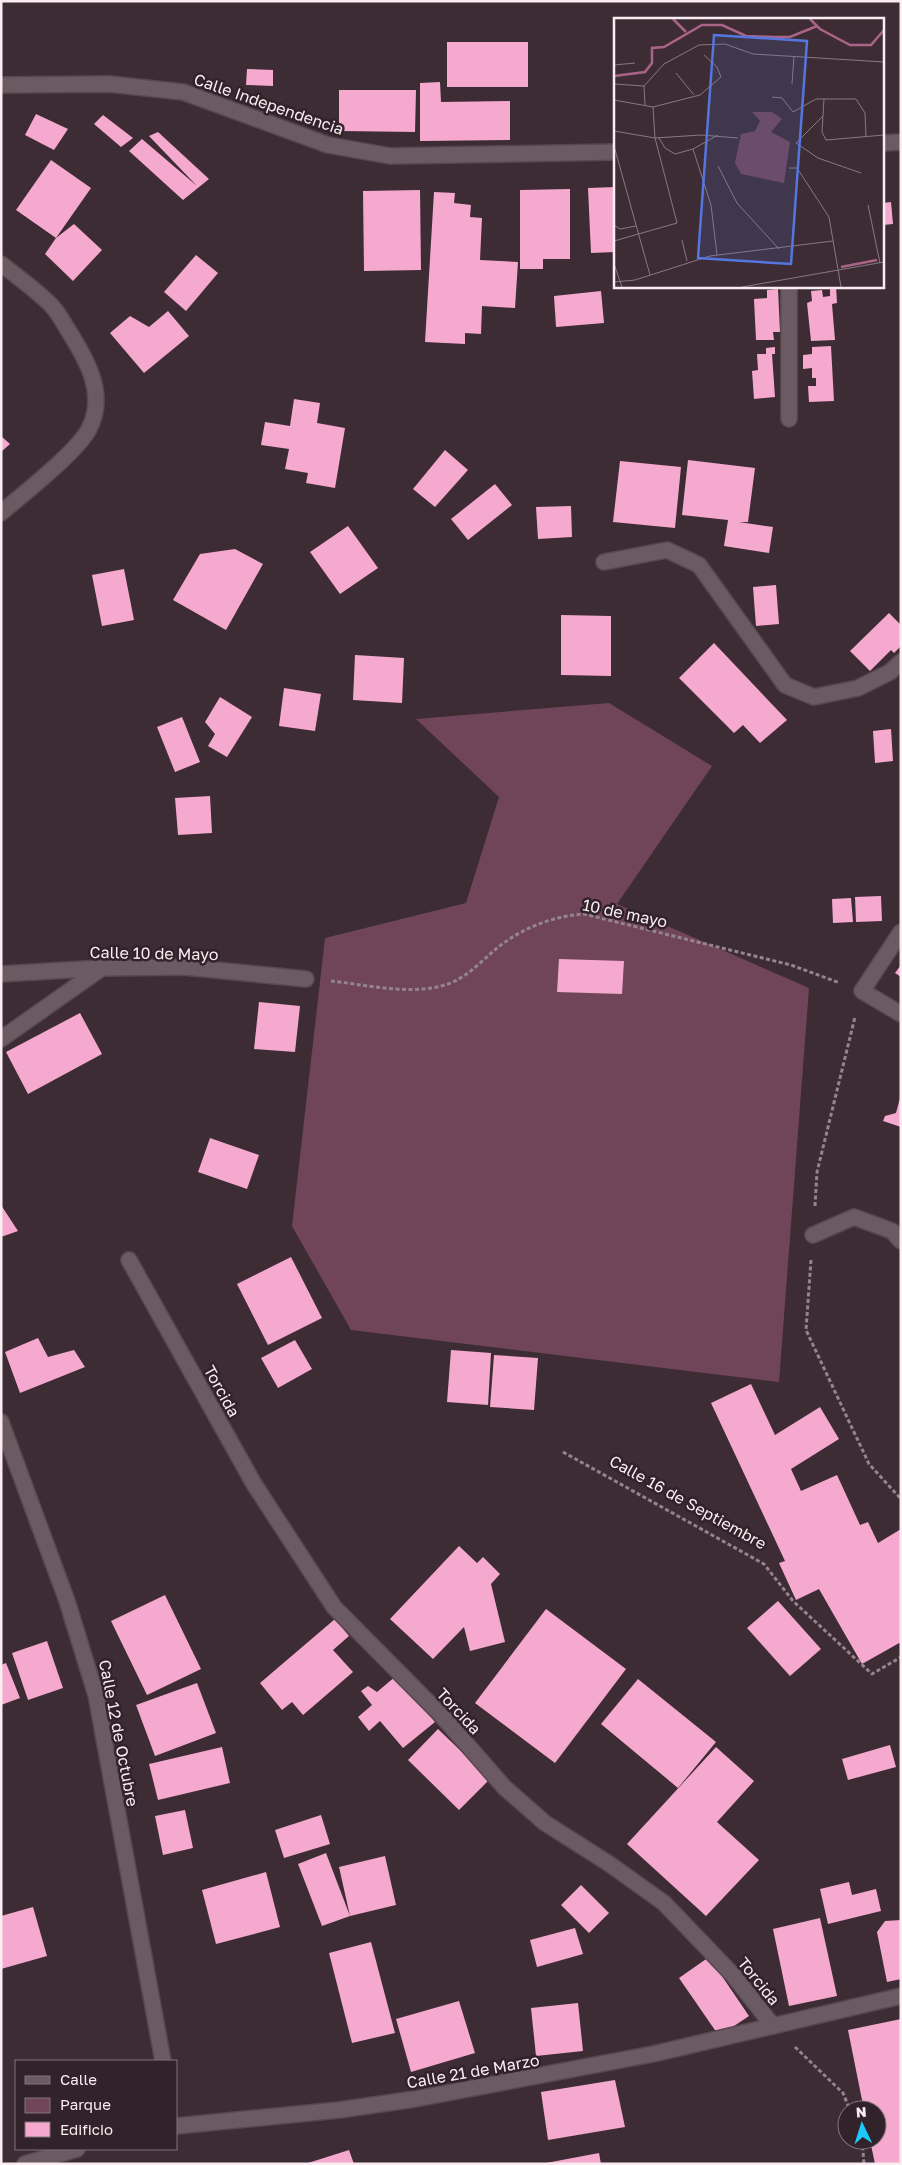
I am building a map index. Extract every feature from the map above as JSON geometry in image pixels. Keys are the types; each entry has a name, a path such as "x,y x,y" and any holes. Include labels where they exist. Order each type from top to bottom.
{"street":[{"name":"Calle Independencia","path":"1,85 109,84 183,92 328,146 390,156 614,152"},
{"path":"884,143 901,142"},
{"path":"1,264 53,307 81,352 94,380 97,402 94,417 88,431 74,448 1,513"},
{"path":"789,288 789,419"},
{"path":"604,562 667,550 698,565 785,685 814,696 858,688 890,672 901,662"},
{"path":"901,932 862,991 901,1014"},
{"name":"Calle 10 de Mayo","path":"1,974 102,968 184,967 306,979"},
{"path":"1,1039 102,968"},
{"path":"813,1234 854,1217 892,1231 901,1241"},
{"name":"Torcida","path":"129,1260 254,1484 334,1607 442,1716 505,1788 545,1822 622,1872 664,1903 733,1975 773,2026"},
{"name":"Calle 12 de Octubre","path":"1,1422 67,1601 96,1695 163,2060"},
{"name":"Calle 21 de Marzo","path":"178,2126 339,2110 415,2099 653,2054 901,1996"},
{"path":"25,2164 74,2150"}],"path":[{"name":"10 de mayo","path":"306,979 406,989 432,988 455,981 499,947 529,929 562,915 584,914 791,965 862,991"},
{"name":"Calle 16 de Septiembre","path":"563,1452 764,1564 793,1601 872,1674 901,1657"},
{"name":"Torcida","path":"773,2026 843,2093 846,2100"},
{"path":"863,2150 864,2164"}],"green space":[{"path":"609,703 712,766 617,904 809,988 779,1382 351,1330 292,1226 325,938 466,903 499,797 416,719"}],"building":[{"path":"447,42 528,42 528,87 447,87"},
{"path":"247,69 273,70 273,86 246,85"},
{"path":"440,82 441,102 510,101 510,140 420,141 420,83"},
{"path":"339,90 416,90 415,132 339,131"},
{"path":"36,114 68,129 54,150 25,135"},
{"path":"103,115 133,138 121,147 94,124"},
{"path":"158,132 209,179 183,200 129,151 142,139 197,186 149,136"},
{"path":"51,160 91,188 56,238 16,210"},
{"path":"614,187 614,252 591,253 588,188"},
{"path":"570,189 570,259 543,259 543,269 520,269 520,190"},
{"path":"420,190 421,270 364,271 363,191"},
{"path":"434,192 455,193 454,203 471,205 470,217 482,218 480,260 518,262 515,308 482,306 481,334 465,333 465,344 425,342"},
{"path":"891,202 893,224 884,225 884,203"},
{"path":"74,224 102,250 73,281 45,254 56,238"},
{"path":"196,255 218,273 186,311 164,292"},
{"path":"830,288 836,288 837,303 832,304 835,340 811,341 807,303 812,301 811,291 822,290 823,297 830,296"},
{"path":"778,289 780,332 773,332 774,340 756,340 754,299 767,298 767,290"},
{"path":"601,291 604,323 556,327 554,296"},
{"path":"168,311 189,336 144,373 110,333 130,316 149,327"},
{"path":"831,346 834,401 809,402 808,386 816,386 816,378 812,378 812,368 803,369 803,355 812,354 812,347"},
{"path":"775,347 775,354 772,354 775,397 754,399 752,371 758,370 757,354 766,354 766,348"},
{"path":"294,399 320,403 317,423 345,428 335,488 306,483 308,473 285,469 289,449 261,445 265,422 290,426"},
{"path":"1,436 10,444 1,452"},
{"path":"445,450 468,470 435,507 413,489"},
{"path":"688,460 755,468 748,522 739,522 773,527 769,553 724,546 728,520 682,515"},
{"path":"620,461 681,467 675,528 613,522"},
{"path":"495,484 512,505 468,540 451,519"},
{"path":"571,506 572,537 538,539 536,507"},
{"path":"348,526 378,568 340,594 310,552"},
{"path":"235,549 263,564 226,630 173,600 200,554"},
{"path":"124,569 134,620 102,626 92,575"},
{"path":"776,585 779,624 756,626 753,587"},
{"path":"889,613 901,625 901,646 894,653 891,650 870,671 850,651"},
{"path":"561,615 611,616 611,676 561,675"},
{"path":"714,643 787,720 760,743 743,725 734,733 679,678"},
{"path":"355,655 404,658 402,703 353,700"},
{"path":"284,688 321,694 315,731 279,726"},
{"path":"220,697 252,717 227,757 208,746 215,734 205,722"},
{"path":"182,717 200,762 175,772 157,727"},
{"path":"891,729 893,761 875,763 873,731"},
{"path":"210,796 212,833 178,835 175,798"},
{"path":"881,896 882,921 856,922 855,897"},
{"path":"851,898 853,922 833,923 832,899"},
{"path":"559,959 624,961 622,994 557,992"},
{"path":"901,965 901,977 895,973"},
{"path":"259,1002 300,1006 295,1052 254,1049"},
{"path":"80,1013 102,1054 28,1094 6,1052"},
{"path":"900,1098 901,1127 883,1121 885,1116 896,1113"},
{"path":"210,1138 259,1155 247,1189 198,1172"},
{"path":"1,1205 18,1231 1,1237"},
{"path":"291,1257 322,1318 268,1345 237,1284"},
{"path":"38,1338 48,1357 74,1350 85,1367 20,1393 5,1352"},
{"path":"295,1340 312,1369 278,1388 261,1358"},
{"path":"451,1350 491,1353 488,1405 447,1402"},
{"path":"494,1355 538,1358 534,1410 490,1407"},
{"path":"751,1384 775,1435 820,1407 839,1439 791,1469 801,1491 837,1475 860,1525 868,1522 878,1543 901,1529 901,1642 862,1664 819,1589 796,1600 779,1563 785,1561 711,1403"},
{"path":"459,1546 477,1563 483,1557 500,1574 491,1584 505,1642 470,1651 464,1627 433,1659 390,1619"},
{"path":"165,1595 201,1669 147,1695 111,1621"},
{"path":"778,1601 821,1649 790,1676 747,1628"},
{"path":"546,1609 626,1669 555,1763 475,1703"},
{"path":"335,1619 349,1636 333,1650 353,1672 303,1715 292,1702 282,1710 260,1683"},
{"path":"47,1641 63,1688 28,1700 12,1653"},
{"path":"6,1663 20,1698 1,1705 1,1665"},
{"path":"396,1676 435,1722 403,1748 380,1721 369,1731 358,1717 372,1705 361,1691 368,1686 377,1692"},
{"path":"638,1679 716,1742 678,1788 601,1724"},
{"path":"197,1683 216,1733 155,1756 136,1705"},
{"path":"438,1729 490,1779 459,1810 408,1760"},
{"path":"890,1745 896,1767 848,1780 842,1759"},
{"path":"222,1747 230,1783 158,1800 149,1764"},
{"path":"716,1747 754,1781 717,1822 759,1860 706,1916 627,1844"},
{"path":"185,1810 193,1848 163,1855 155,1816"},
{"path":"321,1815 330,1844 284,1858 275,1830"},
{"path":"326,1853 350,1916 322,1926 298,1864"},
{"path":"385,1856 396,1905 350,1916 339,1867"},
{"path":"266,1872 280,1927 216,1944 202,1890"},
{"path":"849,1882 852,1895 876,1889 881,1911 828,1924 820,1889"},
{"path":"581,1885 609,1913 589,1933 561,1905"},
{"path":"33,1907 47,1956 1,1969 1,1916"},
{"path":"820,1918 837,1996 789,2006 773,1929"},
{"path":"901,1920 901,1979 887,1982 877,1932 885,1921"},
{"path":"575,1928 583,1954 537,1967 530,1940"},
{"path":"371,1942 395,2033 352,2043 329,1953"},
{"path":"709,1957 749,2016 719,2036 679,1978"},
{"path":"459,2001 475,2053 411,2072 396,2019"},
{"path":"578,2003 583,2051 536,2056 531,2008"},
{"path":"901,2019 901,2164 875,2164 872,2150 887,2150 887,2100 862,2100 848,2030"},
{"path":"615,2080 625,2127 548,2140 541,2092"},
{"path":"349,2150 354,2164 308,2164 308,2163"},
{"path":"599,2153 601,2164 546,2164 546,2163"}]}
